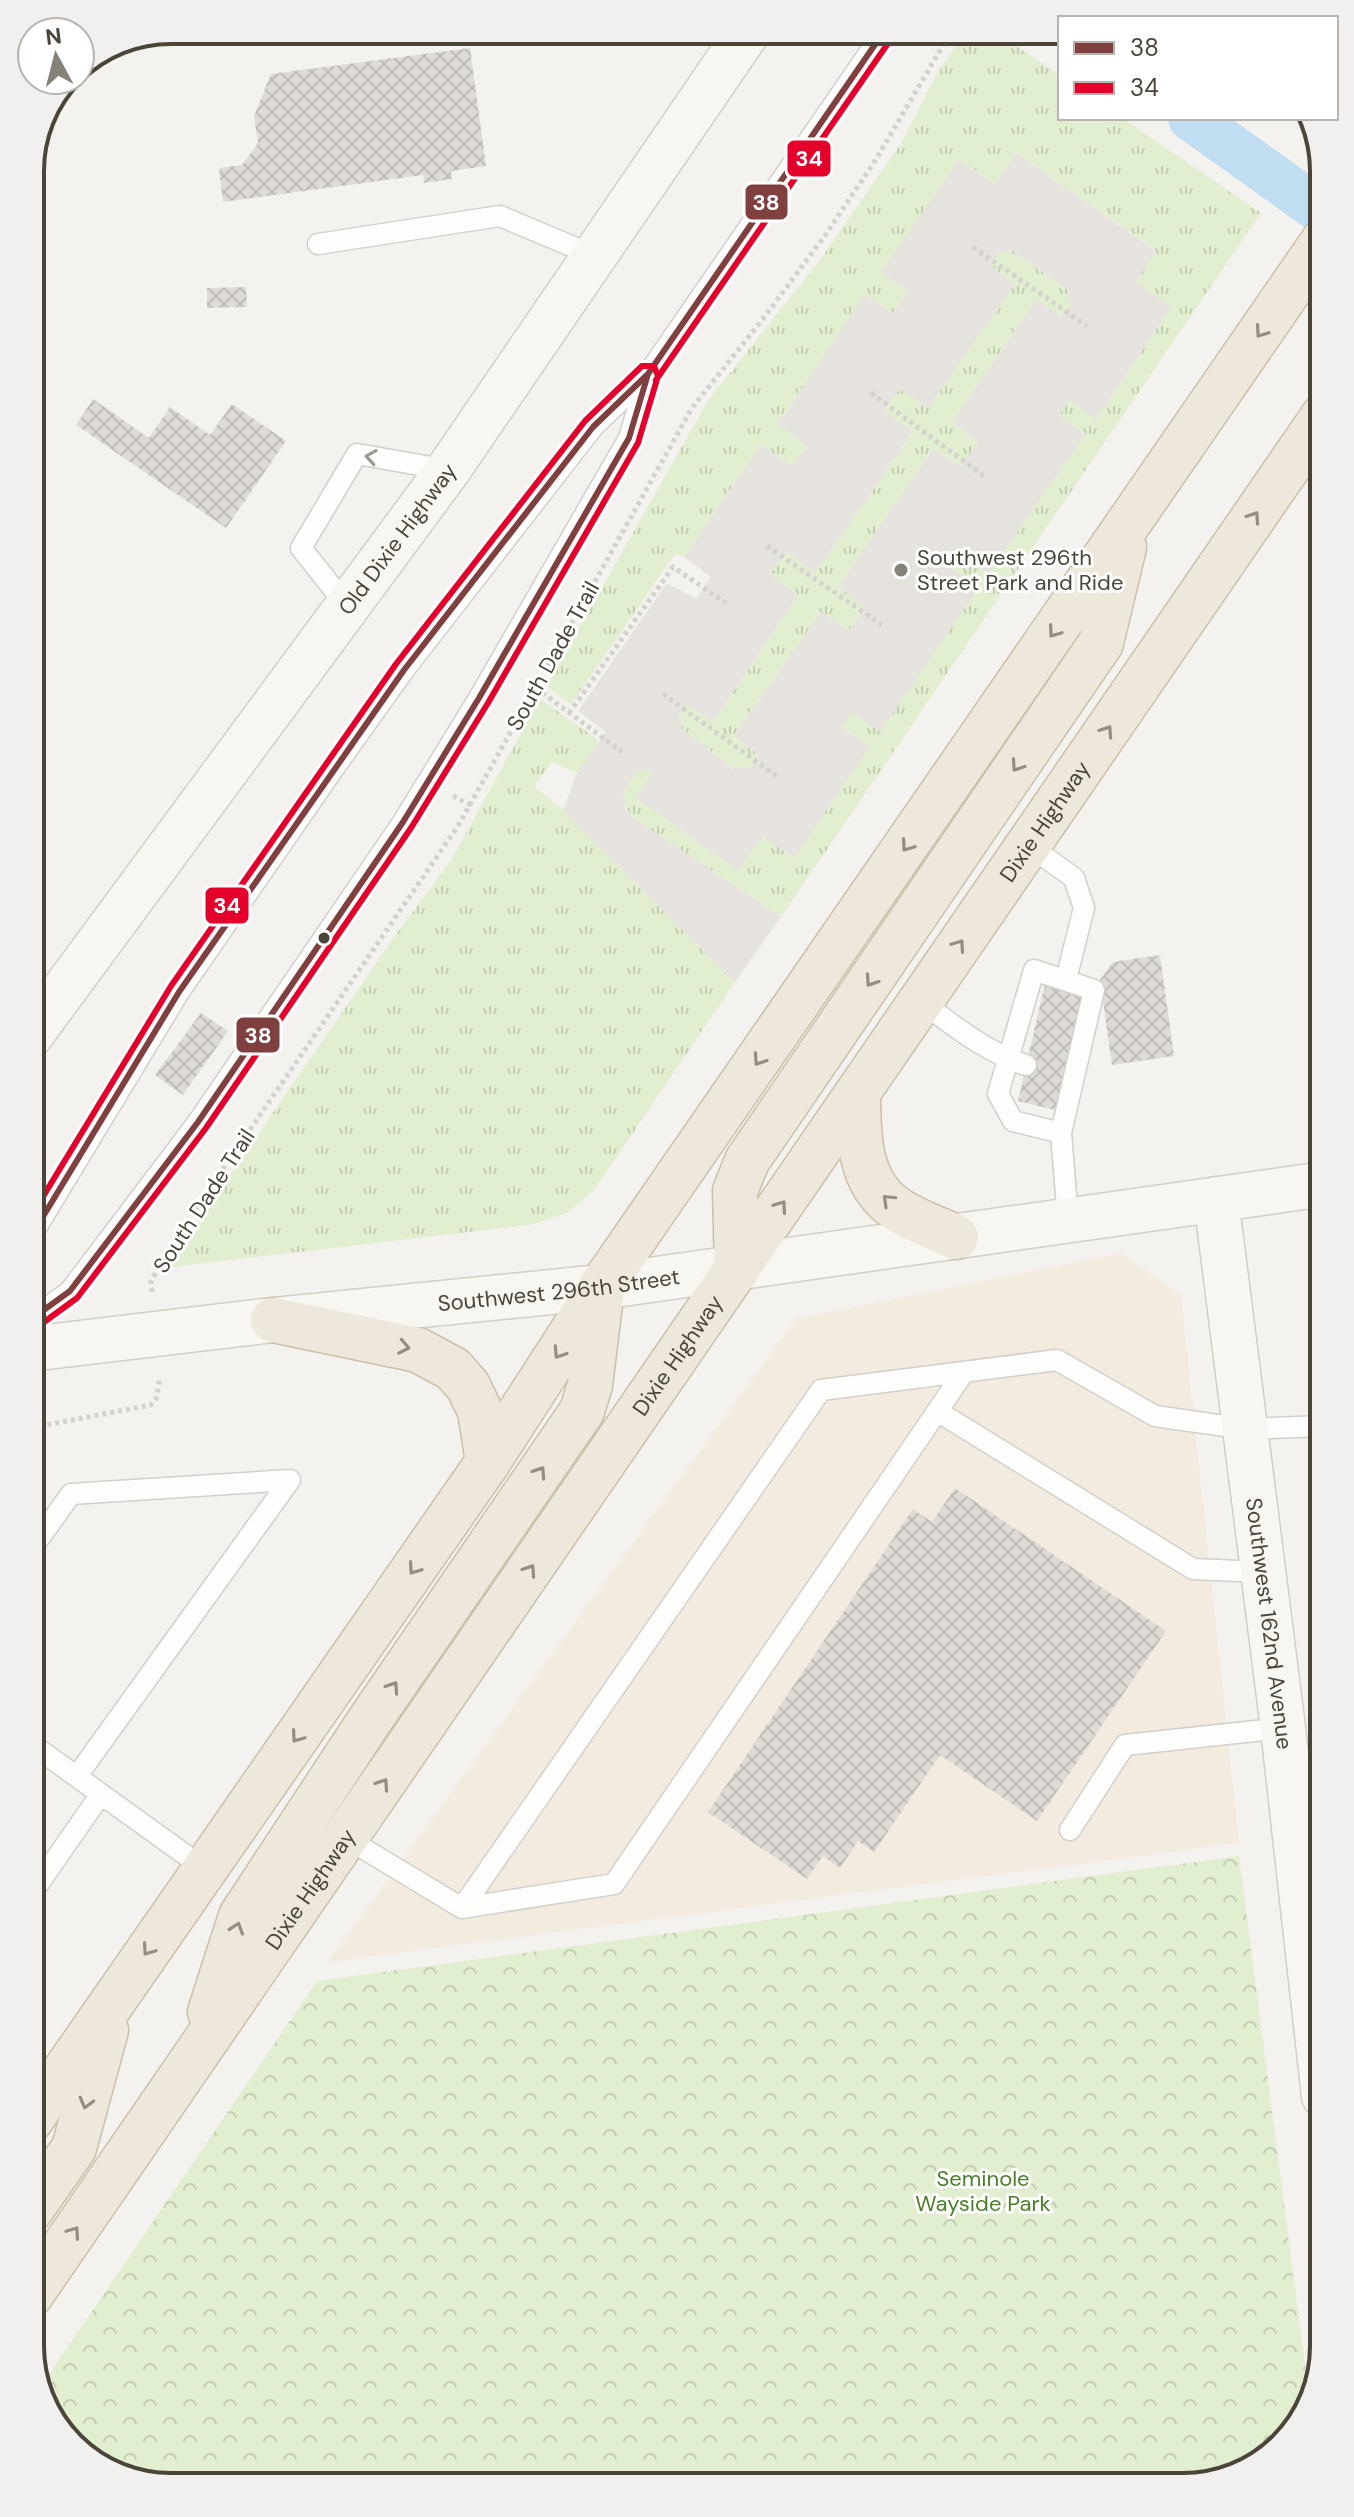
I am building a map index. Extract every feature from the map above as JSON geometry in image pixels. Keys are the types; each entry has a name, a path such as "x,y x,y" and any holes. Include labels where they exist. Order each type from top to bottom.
{"highway":[{"path":"44,2101 488,1462 601,1287 1310,261"},
{"name":"Dixie Highway","path":"44,2276 1310,435"},
{"path":"737,1270 735,1191 747,1161 1101,643 1130,521"},
{"path":"858,1093 858,1133 871,1181 896,1209 956,1237"},
{"path":"196,2056 241,1916 372,1717 582,1411 590,1385 601,1287"},
{"path":"273,1320 418,1350 453,1369 468,1386 480,1411 488,1462"},
{"path":"44,2191 74,2148 113,2000"}],"street":[{"name":"Old Dixie Highway","path":"44,1017 448,470 739,44"},
{"name":"Southwest 296th Street","path":"44,1347 737,1270 1310,1186"},
{"name":"Southwest 162nd Avenue","path":"1216,1199 1283,1728 1307,1781 1310,1837"}],"lane":[{"path":"44,1215 179,992 341,758 404,670 593,427 648,374 875,44"},
{"path":"318,244 500,216 595,256"},
{"path":"44,1310 70,1291 175,1152 403,822 479,698 629,438 648,374"},
{"path":"347,606 301,548 357,454 448,470"},
{"path":"1028,845 1074,878 1084,908 1066,979"},
{"path":"1061,1133 1013,1121 998,1094 1017,1062 1030,1014 1034,970 1094,990 1068,1078 1061,1133 1068,1220"},
{"path":"920,1001 966,1035 1017,1062"},
{"path":"462,1908 821,1390 1057,1360 1155,1416 1246,1429 1310,1427"},
{"path":"346,1838 462,1908 614,1884 964,1372"},
{"path":"937,1411 1193,1569 1263,1572"},
{"path":"44,1532 71,1494 290,1480 77,1776"},
{"path":"1070,1830 1125,1745 1283,1728"},
{"path":"44,1753 205,1869"},
{"path":"44,1876 101,1794"}],"path":[{"name":"South Dade Trail","path":"151,1281 180,1232 431,868 471,805 692,408 826,234 875,161 944,44"},
{"path":"973,247 1087,326"},
{"path":"871,393 984,476"},
{"path":"767,546 882,625"},
{"path":"569,713 673,567 726,603"},
{"path":"536,688 622,752"},
{"path":"663,694 778,777"},
{"path":"453,795 471,805"},
{"path":"44,1427 151,1405 156,1399 160,1377"}],"shaded area":[{"name":"Southwest 296th Street Park and Ride","path":"1016,153 1156,251 1136,282 1171,307 1096,419 1069,400 1059,415 1085,434 989,574 959,553 949,566 978,588 880,732 852,712 842,727 870,747 794,858 763,837 738,870 636,798 653,772 645,769 633,776 623,793 625,809 636,820 781,917 735,982 563,810 577,773 606,732 578,711 667,583 696,599 711,577 684,557 761,445 792,466 807,446 778,424 865,294 892,314 908,292 881,272 959,160 995,184","holes":["1013,251 1068,290 1071,305 1062,316 1036,300 952,422 978,442 961,466 933,449 838,587 865,607 849,630 821,612 734,736 759,755 750,767 734,769 682,729 679,714 686,704 713,722 798,595 770,574 787,552 815,573 913,432 884,410 900,389 928,408 1015,284 990,265 997,253"]},
{"path":"1121,1253 1181,1295 1239,1843 328,1962 796,1319"}],"green space":[{"path":"957,44 1013,44 1058,75 1058,120 1125,120 1261,213 781,917 636,820 623,799 626,786 645,769 654,772 636,798 738,870 763,836 793,858 870,746 842,727 852,712 880,731 977,589 949,567 959,553 989,574 1085,433 1059,415 1069,399 1096,418 1171,307 1135,282 1156,250 1016,153 995,184 960,160 881,272 908,292 892,314 866,295 778,423 807,445 792,466 761,445 684,557 675,554 571,704 546,686 709,399 820,260 902,142 936,75"},
{"path":"1013,251 1068,290 1071,305 1062,317 1036,300 952,422 979,442 961,466 933,449 838,587 865,606 849,630 821,612 734,735 759,755 750,767 734,769 681,728 679,714 686,704 713,722 798,595 770,574 787,552 815,573 913,433 884,411 900,388 928,408 1014,284 989,265 997,253"},
{"path":"540,699 600,741 577,773 552,762 534,786 563,810 735,982 595,1189 567,1213 530,1225 171,1267 186,1239 392,940 451,860"},
{"name":"Seminole Wayside Park","path":"1239,1856 1306,2376 1300,2395 1279,2430 1254,2452 1208,2471 1183,2473 162,2473 115,2460 100,2452 70,2423 61,2410 48,2376 317,1981"}],"building":[{"path":"470,48 486,166 451,171 452,179 424,183 423,175 223,202 219,168 242,165 258,143 254,116 271,74"},
{"path":"246,287 247,307 207,308 207,288"},
{"path":"93,399 149,438 170,407 210,435 232,404 286,441 226,528 76,425"},
{"path":"1160,955 1174,1056 1112,1065 1100,980 1113,962"},
{"path":"1045,984 1084,993 1056,1110 1018,1101"},
{"path":"201,1013 228,1031 183,1095 155,1075"},
{"path":"955,1488 1166,1631 1037,1821 940,1755 874,1852 858,1841 840,1868 823,1856 807,1879 708,1812 913,1509 932,1522"}],"waterway":[{"path":"1194,120 1310,203"}],"transit line":[{"name":"38","path":"648,374 875,44"},
{"name":"34","path":"656,380 887,44"},
{"name":"34","path":"44,1195 171,986 396,664 585,421 642,366 654,366 658,376 638,443 488,703 411,828 206,1128 77,1298 44,1322"},
{"name":"38","path":"44,1215 179,992 404,670 593,427 648,374 629,438 479,698 403,822 198,1122 70,1291 44,1310"}],"place":[{"name":"Southwest 296th Street Park and Ride","path":"901,570"}]}
